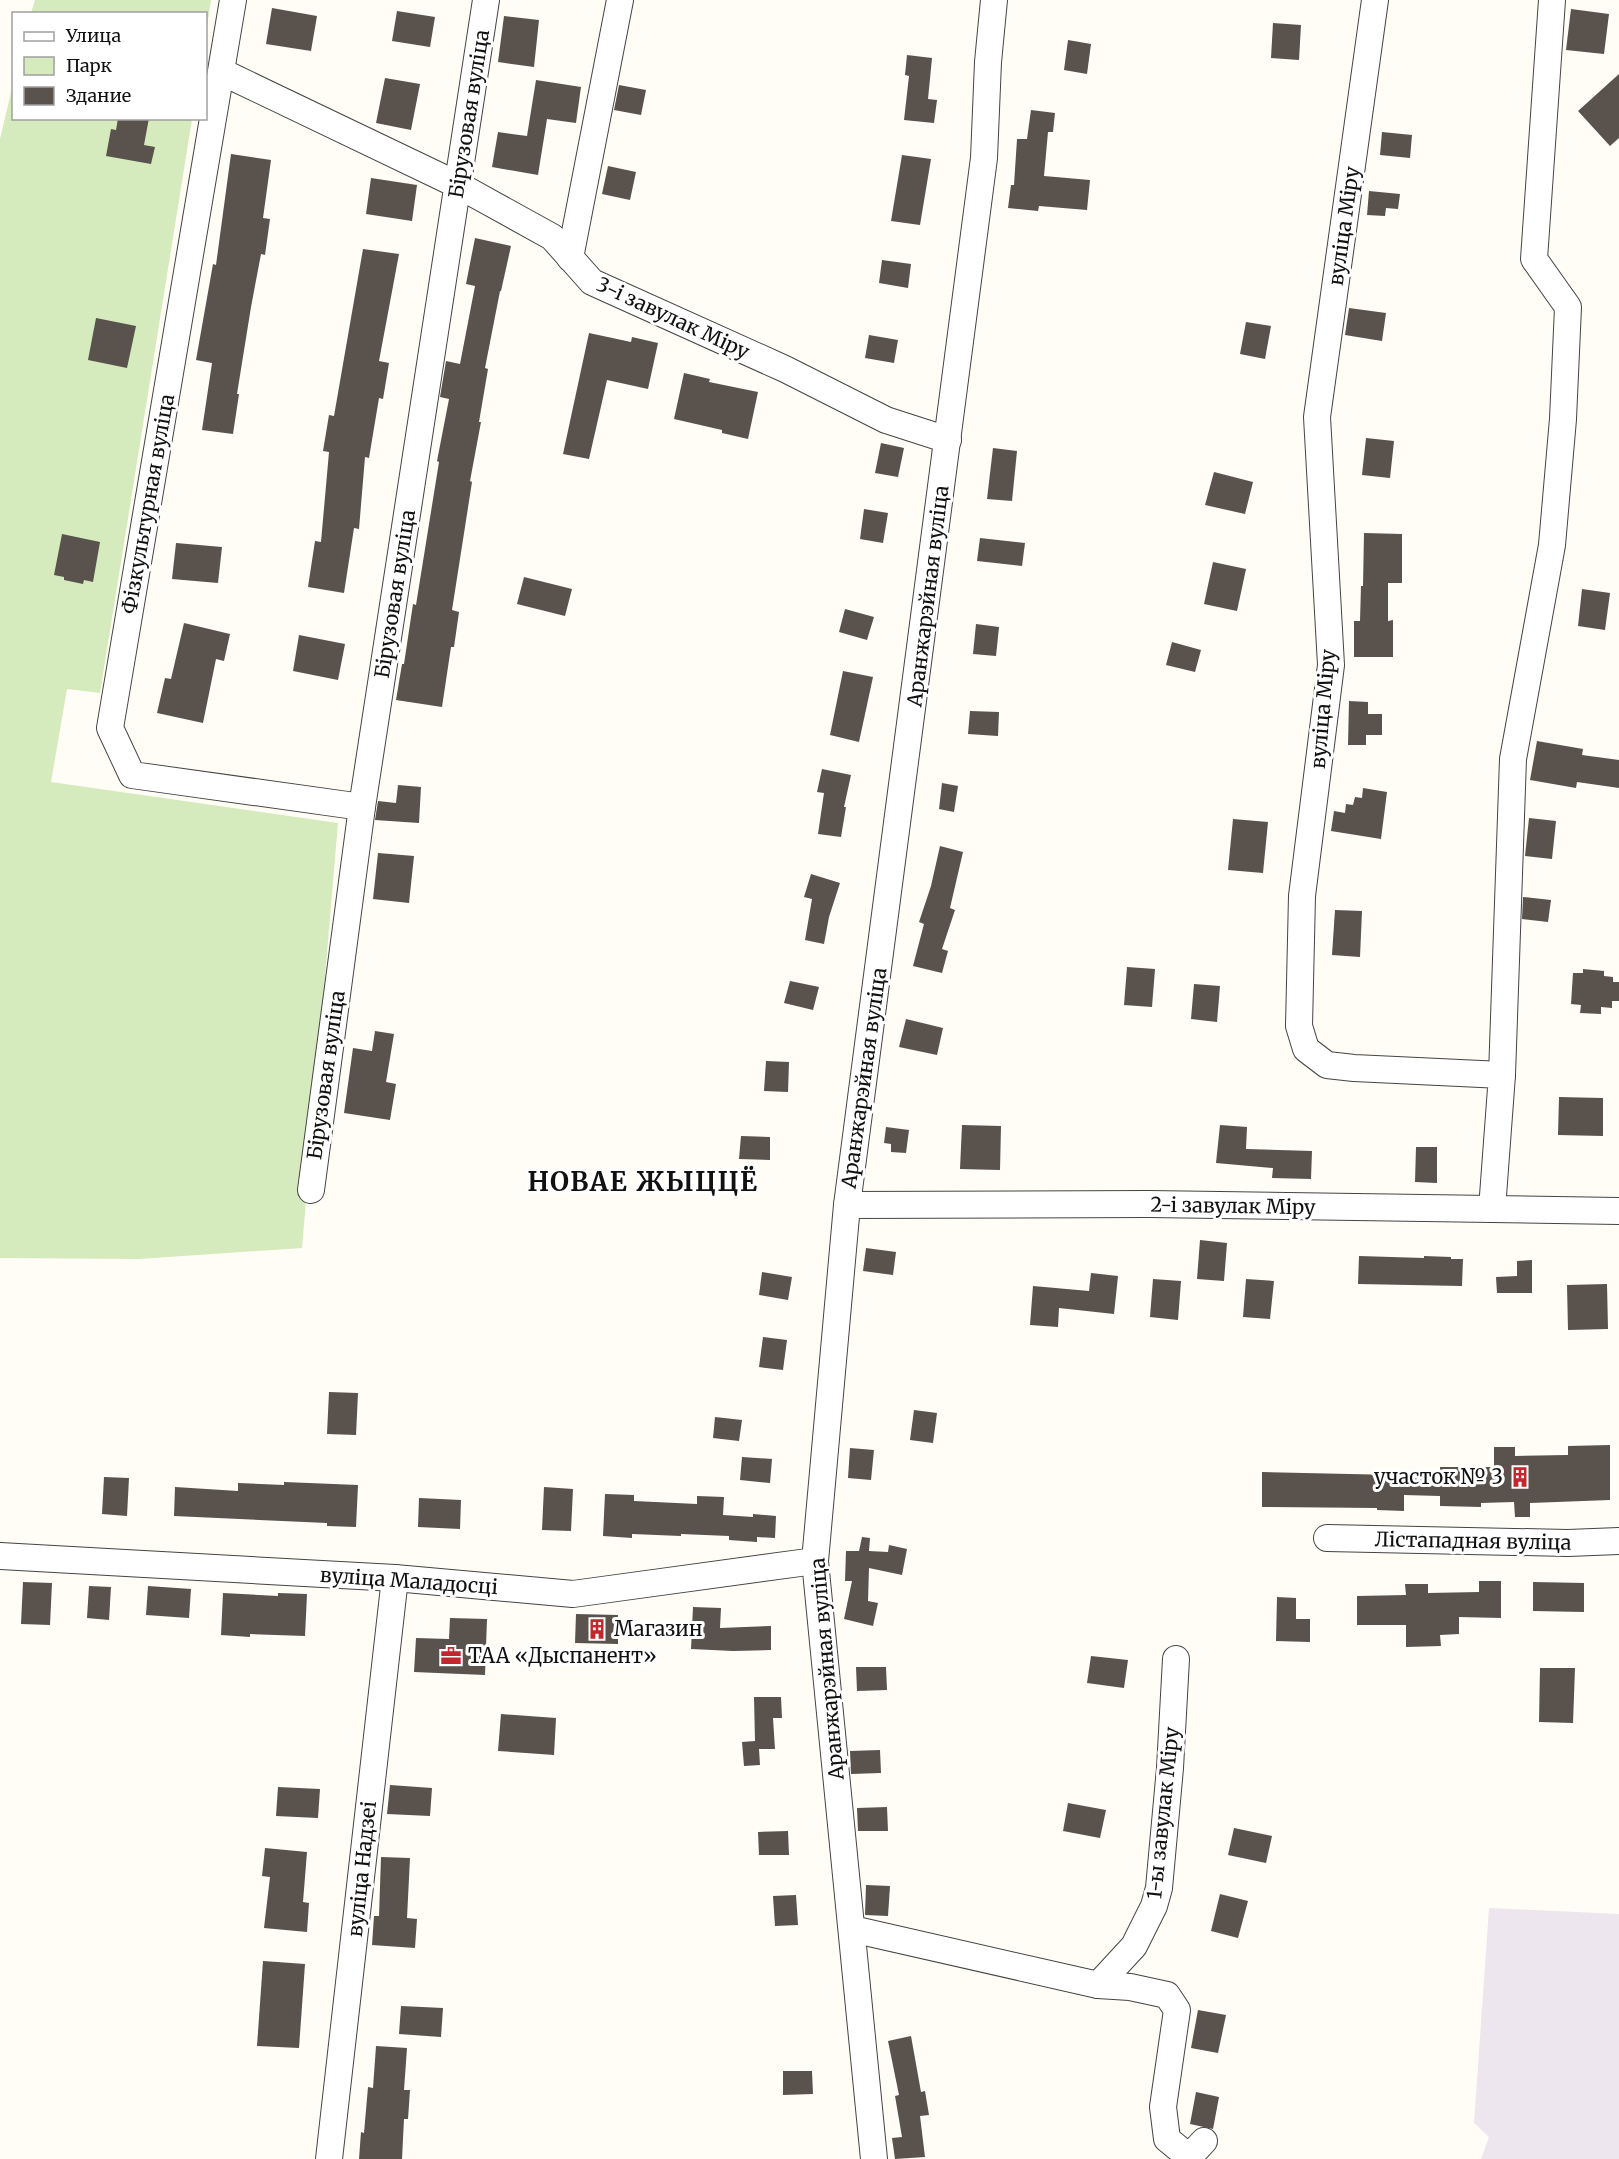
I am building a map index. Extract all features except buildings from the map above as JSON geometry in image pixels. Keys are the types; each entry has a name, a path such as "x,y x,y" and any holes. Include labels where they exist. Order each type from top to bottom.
{"street":[{"name":"Фізкультурная вуліца","path":"233,0 110,728 132,775 362,807"},
{"name":"Бірузовая вуліца","path":"310,1190 362,807 486,0"},
{"path":"570,258 620,0"},
{"name":"Аранжарэйная вуліца","path":"874,2159 815,1561 847,1205 984,158 988,62 994,0"},
{"name":"вуліца Міру","path":"1375,0 1317,417 1331,665 1302,896 1299,1026 1306,1049 1327,1065 1502,1075"},
{"path":"1492,1209 1502,1075 1513,759 1552,545 1563,419 1568,307 1534,259 1552,0"},
{"name":"3-і завулак Міру","path":"222,72 458,184 552,237 592,282 785,369 886,420 948,440"},
{"name":"2-і завулак Міру","path":"847,1205 1149,1204 1619,1210"},
{"name":"Лістападная вуліца","path":"1327,1538 1568,1543 1619,1541"},
{"name":"вуліца Маладосці","path":"0,1556 395,1578 573,1594 815,1561"},
{"name":"вуліца Надзеі","path":"329,2159 395,1578"},
{"name":"1-ы завулак Міру","path":"1098,1985 1134,1946 1154,1906 1159,1888 1170,1768 1176,1659"},
{"path":"852,1929 1098,1985 1130,1987 1167,1995 1177,2010 1163,2107 1167,2139 1189,2157 1204,2141"}],"shaded area":[{"path":"1489,1908 1619,1914 1619,2159 1481,2159 1489,2137 1474,2123"}],"green space":[{"path":"35,0 211,0 207,26 207,12 31,12"},
{"path":"12,88 12,120 192,120 100,693 67,689 51,782 338,823 302,1248 139,1259 0,1258 0,139"}],"place":[{"name":"участок № 3","path":"1520,1477"},
{"name":"Магазин","path":"597,1629"},
{"name":"ТАА «Дыспанент»","path":"451,1656"}],"district":[{"name":"НОВАЕ ЖЫЦЦЁ","path":"643,1182"}]}
